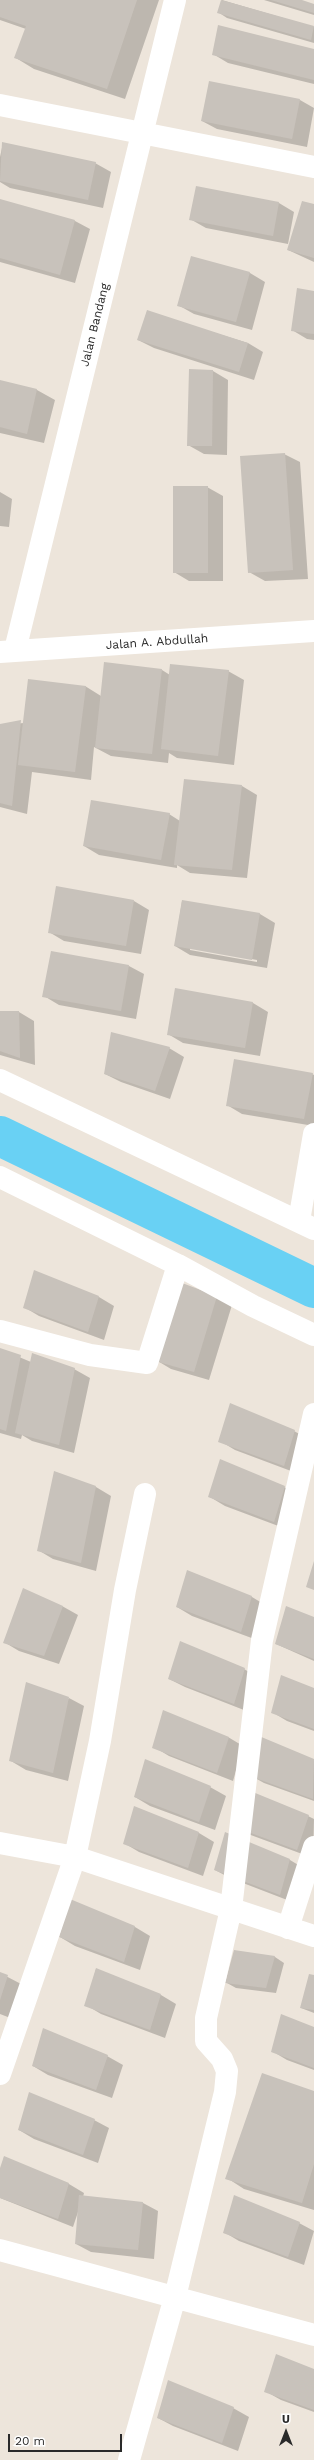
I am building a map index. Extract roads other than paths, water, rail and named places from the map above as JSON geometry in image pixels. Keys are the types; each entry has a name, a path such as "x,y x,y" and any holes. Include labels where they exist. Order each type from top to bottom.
{"street":[{"name":"Jalan Bandang","path":"8,651 144,133 175,0"},
{"path":"0,105 314,167"},
{"name":"Jalan A. Abdullah","path":"8,651 314,631"},
{"path":"0,1080 307,1225 314,1134"},
{"path":"0,1178 178,1265 254,1306 314,1335"},
{"path":"0,1330 90,1355 147,1363 178,1265"},
{"path":"129,2460 175,2297 225,2092 227,2071 222,2059 206,2041 206,2018 231,1909 262,1640 314,1414"},
{"path":"0,2074 75,1857 100,1741 125,1590 145,1494"},
{"path":"0,1843 75,1857 314,1936"},
{"path":"288,1928 314,1847"},
{"path":"0,2250 314,2335"}],"waterway":[{"path":"0,1136 314,1288"}]}
